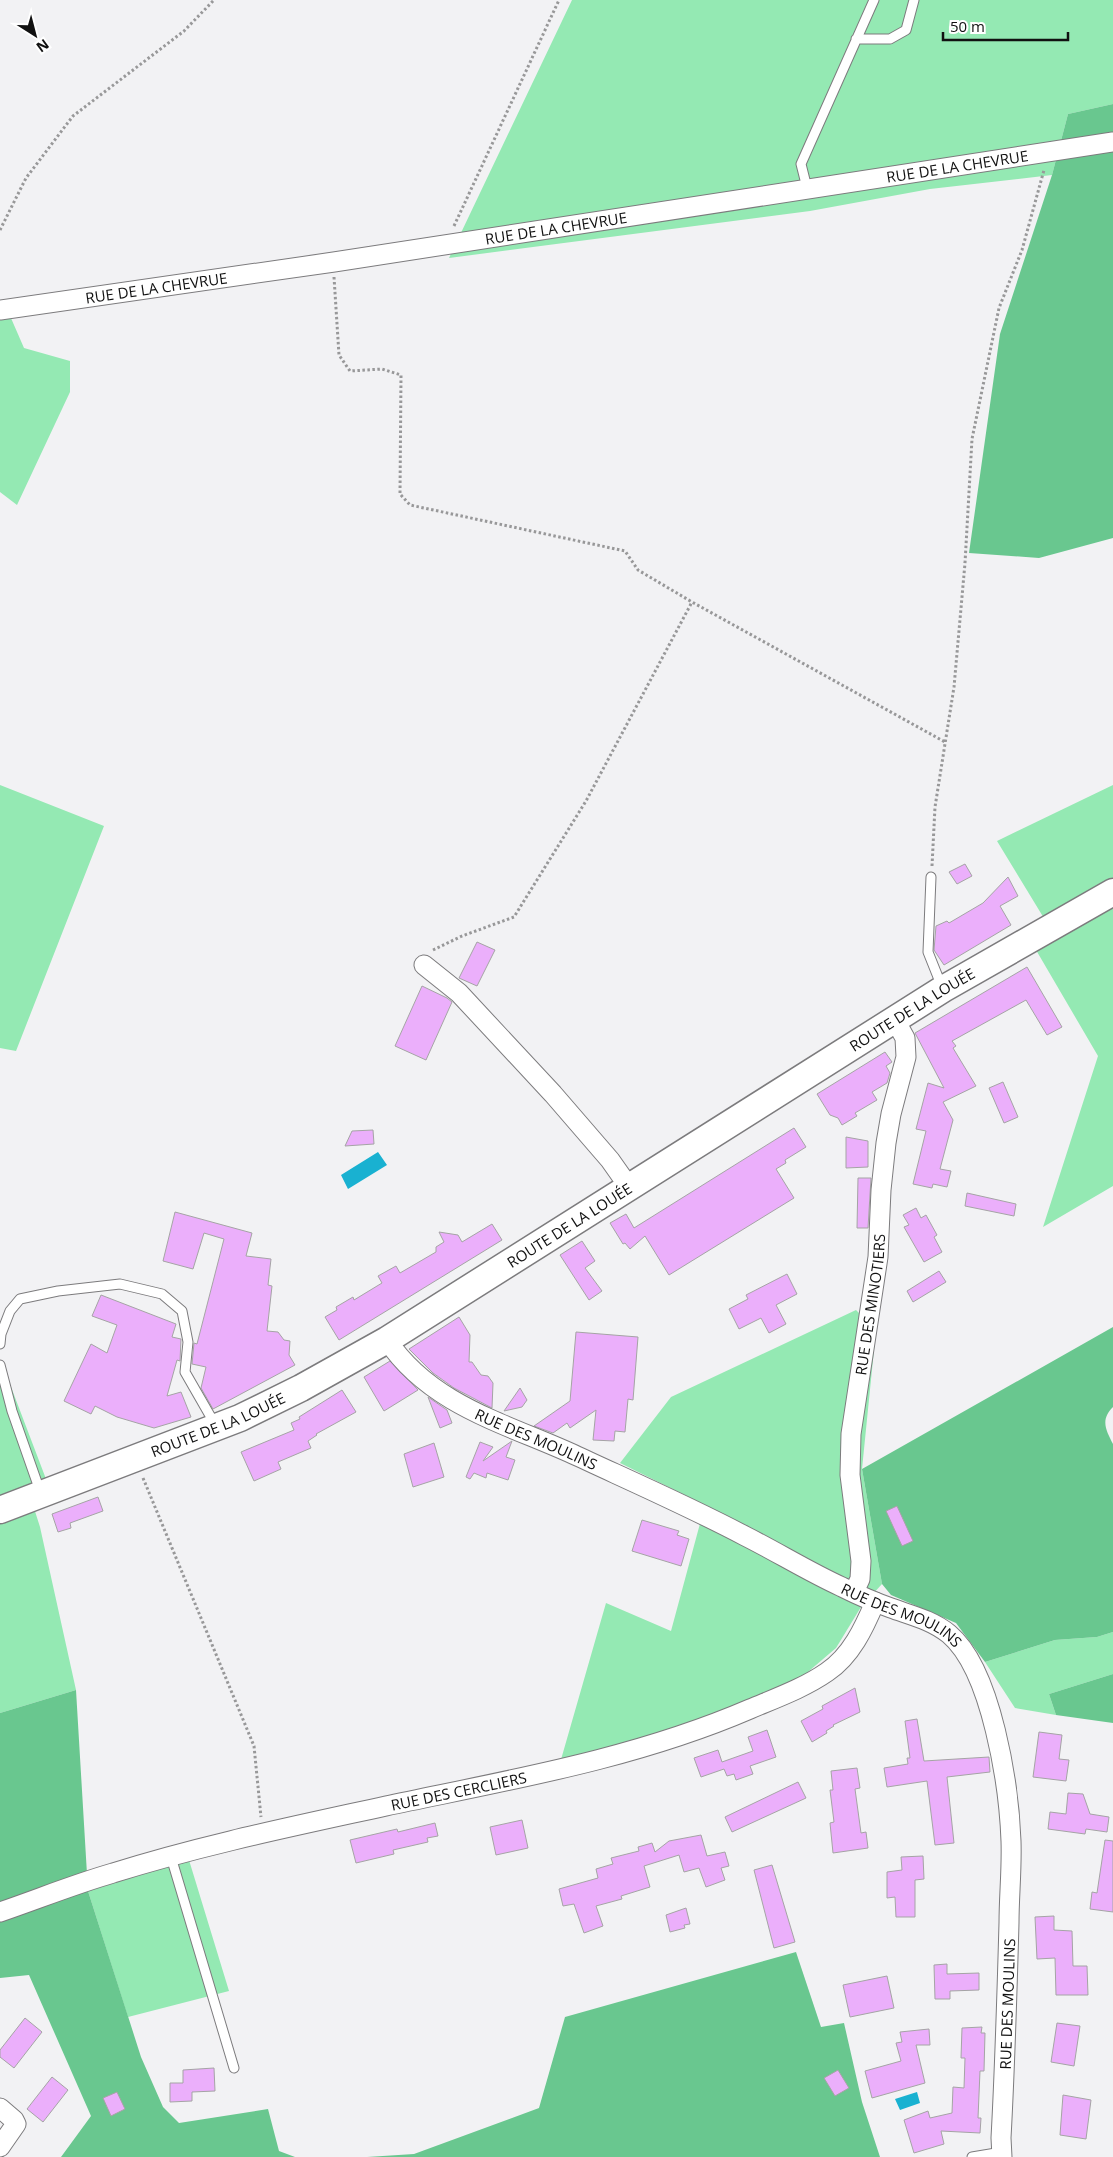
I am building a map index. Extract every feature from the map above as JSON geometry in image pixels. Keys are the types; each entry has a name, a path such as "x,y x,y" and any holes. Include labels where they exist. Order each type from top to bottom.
{"main road":[{"name":"ROUTE DE LA LOUÉE","path":"0,1510 240,1418 301,1388 386,1340 943,989 1113,892"}],"street":[{"name":"RUE DE LA CHEVRUE","path":"0,310 334,262 1113,142"},
{"path":"424,965 459,993 553,1094 610,1160 629,1187"},
{"name":"RUE DES MINOTIERS","path":"854,1592 860,1578 860,1561 850,1475 851,1434 878,1257 881,1190 886,1143 891,1114 906,1057 905,1038 895,1020"},
{"name":"RUE DES MOULINS","path":"386,1340 408,1368 429,1386 466,1409 562,1449 678,1503 875,1602 931,1622 949,1634 965,1651 975,1669 995,1730 1011,1841 1002,2155"},
{"name":"RUE DES CERCLIERS","path":"0,1912 112,1873 171,1857 263,1834 603,1759 730,1718 797,1689 827,1672 844,1657 858,1637 875,1602"},
{"path":"0,2108 16,2124 0,2147"}],"lane":[{"path":"807,188 801,164 874,0"},
{"path":"856,38 890,39 906,30 914,0"},
{"path":"931,877 928,952 943,989"},
{"path":"0,1344 1,1334 10,1311 20,1299 58,1290 120,1284 162,1294 182,1311 188,1342 185,1372 217,1427"},
{"path":"0,1365 12,1411 41,1494"},
{"path":"171,1857 234,2068"},
{"path":"972,2157 1002,2155"}],"path":[{"path":"0,230 26,178 73,116 184,31 214,0"},
{"path":"446,244 559,0"},
{"path":"931,877 935,807 954,687 965,563 972,439 999,308 1022,250 1050,152"},
{"path":"334,262 339,354 350,371 382,370 401,375 400,494 410,505 625,551 638,570 692,602 946,742"},
{"path":"424,965 431,951 462,936 514,917 586,801 692,602"},
{"path":"135,1459 254,1746 263,1834"}],"green space":[{"path":"572,0 1113,0 1113,104 1068,114 1052,175 930,189 810,211 449,258"},
{"path":"1113,104 1113,538 1039,558 969,553 1000,334 1052,175 1068,114"},
{"path":"0,301 4,302 24,348 70,361 70,392 17,505 0,492"},
{"path":"0,785 104,826 16,1051 0,1048"},
{"path":"1113,785 1113,1186 1043,1227 1098,1056 1036,950 1056,938 997,841"},
{"path":"856,1310 876,1330 862,1469 882,1584 861,1607 836,1648 795,1683 711,1721 560,1763 606,1603 671,1631 705,1505 620,1463 671,1397"},
{"path":"1113,1327 1113,1407 1107,1416 1105,1425 1113,1444 1113,1632 1097,1637 1055,1640 985,1662 956,1623 891,1595 882,1584 862,1469"},
{"path":"0,1377 8,1379 46,1479 27,1486 40,1527 76,1690 0,1713"},
{"path":"1113,1632 1113,1674 1049,1694 1056,1715 1015,1708 985,1662 1055,1640 1097,1637"},
{"path":"1113,1674 1113,1723 1056,1715 1049,1694"},
{"path":"76,1690 88,1891 141,2057 163,2107 179,2123 268,2109 279,2151 295,2157 61,2157 91,2116 29,1975 0,1978 0,1713"},
{"path":"189,1860 229,1991 128,2017 88,1891"},
{"path":"796,1952 821,2027 844,2023 862,2102 880,2157 367,2157 414,2154 539,2108 565,2017"}],"water":[{"path":"378,1152 387,1165 348,1189 341,1175"},
{"path":"917,2092 920,2103 900,2110 895,2099"}],"building":[{"path":"965,864 972,876 957,884 949,872"},
{"path":"1008,877 1018,896 1000,906 1011,925 944,965 934,950 936,926 947,921 949,923 983,903"},
{"path":"477,942 495,950 477,986 459,978"},
{"path":"1027,967 1062,1027 1047,1035 1026,1000 952,1041 956,1046 953,1048 976,1086 943,1102 953,1120 940,1169 951,1171 947,1187 933,1184 932,1188 913,1184 926,1131 916,1129 928,1083 944,1088 915,1033"},
{"path":"422,986 452,1002 426,1060 395,1046"},
{"path":"885,1052 892,1062 886,1066 890,1073 887,1083 872,1092 877,1100 855,1113 857,1116 842,1125 838,1118 830,1115 817,1094"},
{"path":"1003,1082 1018,1117 1004,1123 989,1088"},
{"path":"794,1128 806,1147 785,1160 786,1163 776,1169 794,1198 669,1275 645,1236 630,1249 625,1243 623,1244 610,1223 626,1214 634,1228"},
{"path":"373,1130 374,1144 345,1146 352,1131"},
{"path":"846,1137 868,1141 868,1167 846,1168"},
{"path":"858,1178 871,1178 868,1228 857,1228"},
{"path":"967,1193 1016,1204 1014,1216 965,1206"},
{"path":"916,1208 921,1218 926,1215 937,1235 934,1237 942,1252 924,1262 904,1227 909,1225 903,1215"},
{"path":"175,1212 252,1233 246,1256 271,1259 268,1285 272,1286 267,1331 278,1332 284,1340 290,1341 289,1355 295,1365 213,1409 201,1388 206,1367 192,1364 194,1343 197,1344 224,1239 204,1233 193,1269 163,1261"},
{"path":"492,1224 502,1240 339,1340 325,1317 337,1310 336,1307 353,1297 354,1300 382,1283 378,1276 396,1266 400,1273 436,1252 436,1247 444,1242 439,1232 458,1235 462,1242"},
{"path":"582,1241 595,1261 585,1268 602,1291 589,1300 560,1255"},
{"path":"939,1271 946,1282 913,1302 907,1291"},
{"path":"787,1274 797,1294 776,1305 786,1324 769,1333 761,1318 739,1329 729,1309 748,1299 746,1295"},
{"path":"101,1295 176,1324 172,1337 181,1339 180,1361 177,1360 167,1396 181,1392 191,1417 154,1428 117,1417 95,1406 91,1414 64,1401 91,1344 107,1353 117,1325 92,1316"},
{"path":"459,1317 470,1335 469,1362 472,1362 481,1375 488,1376 493,1383 492,1408 454,1388 433,1373 409,1349"},
{"path":"576,1332 638,1337 633,1400 628,1399 625,1432 615,1431 614,1441 593,1440 596,1410 570,1428 567,1423 553,1433 534,1426 570,1401"},
{"path":"390,1361 418,1390 384,1411 364,1377"},
{"path":"520,1388 527,1400 522,1407 504,1411"},
{"path":"342,1390 356,1412 316,1434 308,1441 311,1448 278,1462 281,1469 254,1481 241,1452 294,1430 291,1423 300,1419 299,1417"},
{"path":"428,1397 447,1410 452,1423 440,1428"},
{"path":"512,1441 506,1457 515,1460 508,1480 487,1473 486,1478 474,1473 470,1479 466,1477 480,1442 493,1447 483,1461"},
{"path":"434,1443 444,1477 413,1487 404,1454"},
{"path":"98,1497 103,1511 70,1523 71,1528 58,1532 52,1514"},
{"path":"897,1506 913,1541 902,1546 886,1511"},
{"path":"642,1520 679,1531 677,1535 689,1539 681,1566 632,1551"},
{"path":"855,1688 860,1712 833,1725 826,1731 827,1733 812,1742 801,1721 823,1709 822,1706"},
{"path":"917,1719 924,1761 989,1757 990,1772 947,1777 954,1843 935,1845 927,1781 887,1787 884,1768 908,1764 907,1758 910,1758 905,1721"},
{"path":"767,1730 776,1757 750,1766 753,1774 736,1780 734,1774 727,1776 724,1769 701,1777 694,1758 718,1750 722,1762 753,1751 748,1737"},
{"path":"1039,1732 1062,1735 1059,1759 1069,1760 1066,1781 1033,1777"},
{"path":"857,1768 860,1788 855,1789 861,1833 866,1832 868,1848 833,1853 830,1823 834,1822 830,1790 833,1790 831,1771"},
{"path":"798,1782 806,1798 732,1832 725,1817"},
{"path":"1068,1793 1083,1794 1090,1814 1109,1817 1107,1832 1086,1829 1085,1834 1048,1829 1050,1812 1066,1814"},
{"path":"522,1820 528,1848 496,1855 490,1827"},
{"path":"435,1823 438,1836 427,1838 428,1842 393,1850 394,1854 356,1863 350,1840 397,1829 398,1832"},
{"path":"701,1835 707,1856 725,1852 729,1866 721,1868 725,1880 706,1887 699,1868 684,1872 679,1855 644,1866 650,1887 621,1896 622,1899 596,1906 603,1926 584,1933 574,1904 563,1906 559,1889 598,1878 596,1869 613,1864 611,1858 639,1851 638,1847 652,1843 655,1852 669,1841"},
{"path":"1105,1840 1113,1841 1113,1912 1090,1909 1092,1892 1097,1893"},
{"path":"923,1856 924,1879 915,1880 915,1917 896,1917 895,1897 887,1898 887,1872 902,1870 901,1857"},
{"path":"772,1865 795,1942 774,1948 754,1870"},
{"path":"686,1908 690,1924 684,1925 685,1928 670,1932 666,1915"},
{"path":"1054,1916 1054,1930 1072,1931 1073,1966 1087,1966 1088,1995 1056,1995 1055,1958 1037,1959 1035,1917"},
{"path":"947,1964 947,1974 979,1973 979,1990 950,1991 950,1999 935,1999 934,1965"},
{"path":"887,1976 894,2008 850,2017 843,1985"},
{"path":"25,2018 42,2032 14,2068 0,2057 0,2050"},
{"path":"1057,2023 1080,2026 1074,2066 1051,2062"},
{"path":"982,2027 981,2033 985,2033 984,2071 980,2071 978,2118 981,2118 980,2133 941,2131 944,2144 914,2153 904,2120 928,2111 930,2118 952,2113 953,2087 964,2088 965,2058 961,2058 962,2028"},
{"path":"929,2029 930,2045 916,2045 925,2083 872,2098 865,2071 901,2061 896,2043 902,2042 900,2032"},
{"path":"214,2068 215,2091 192,2092 192,2101 170,2102 170,2083 183,2083 183,2070"},
{"path":"838,2070 849,2088 835,2096 824,2078"},
{"path":"52,2077 68,2090 43,2122 27,2109"},
{"path":"117,2092 125,2109 111,2116 103,2098"},
{"path":"1063,2095 1091,2100 1086,2139 1060,2135"}]}
